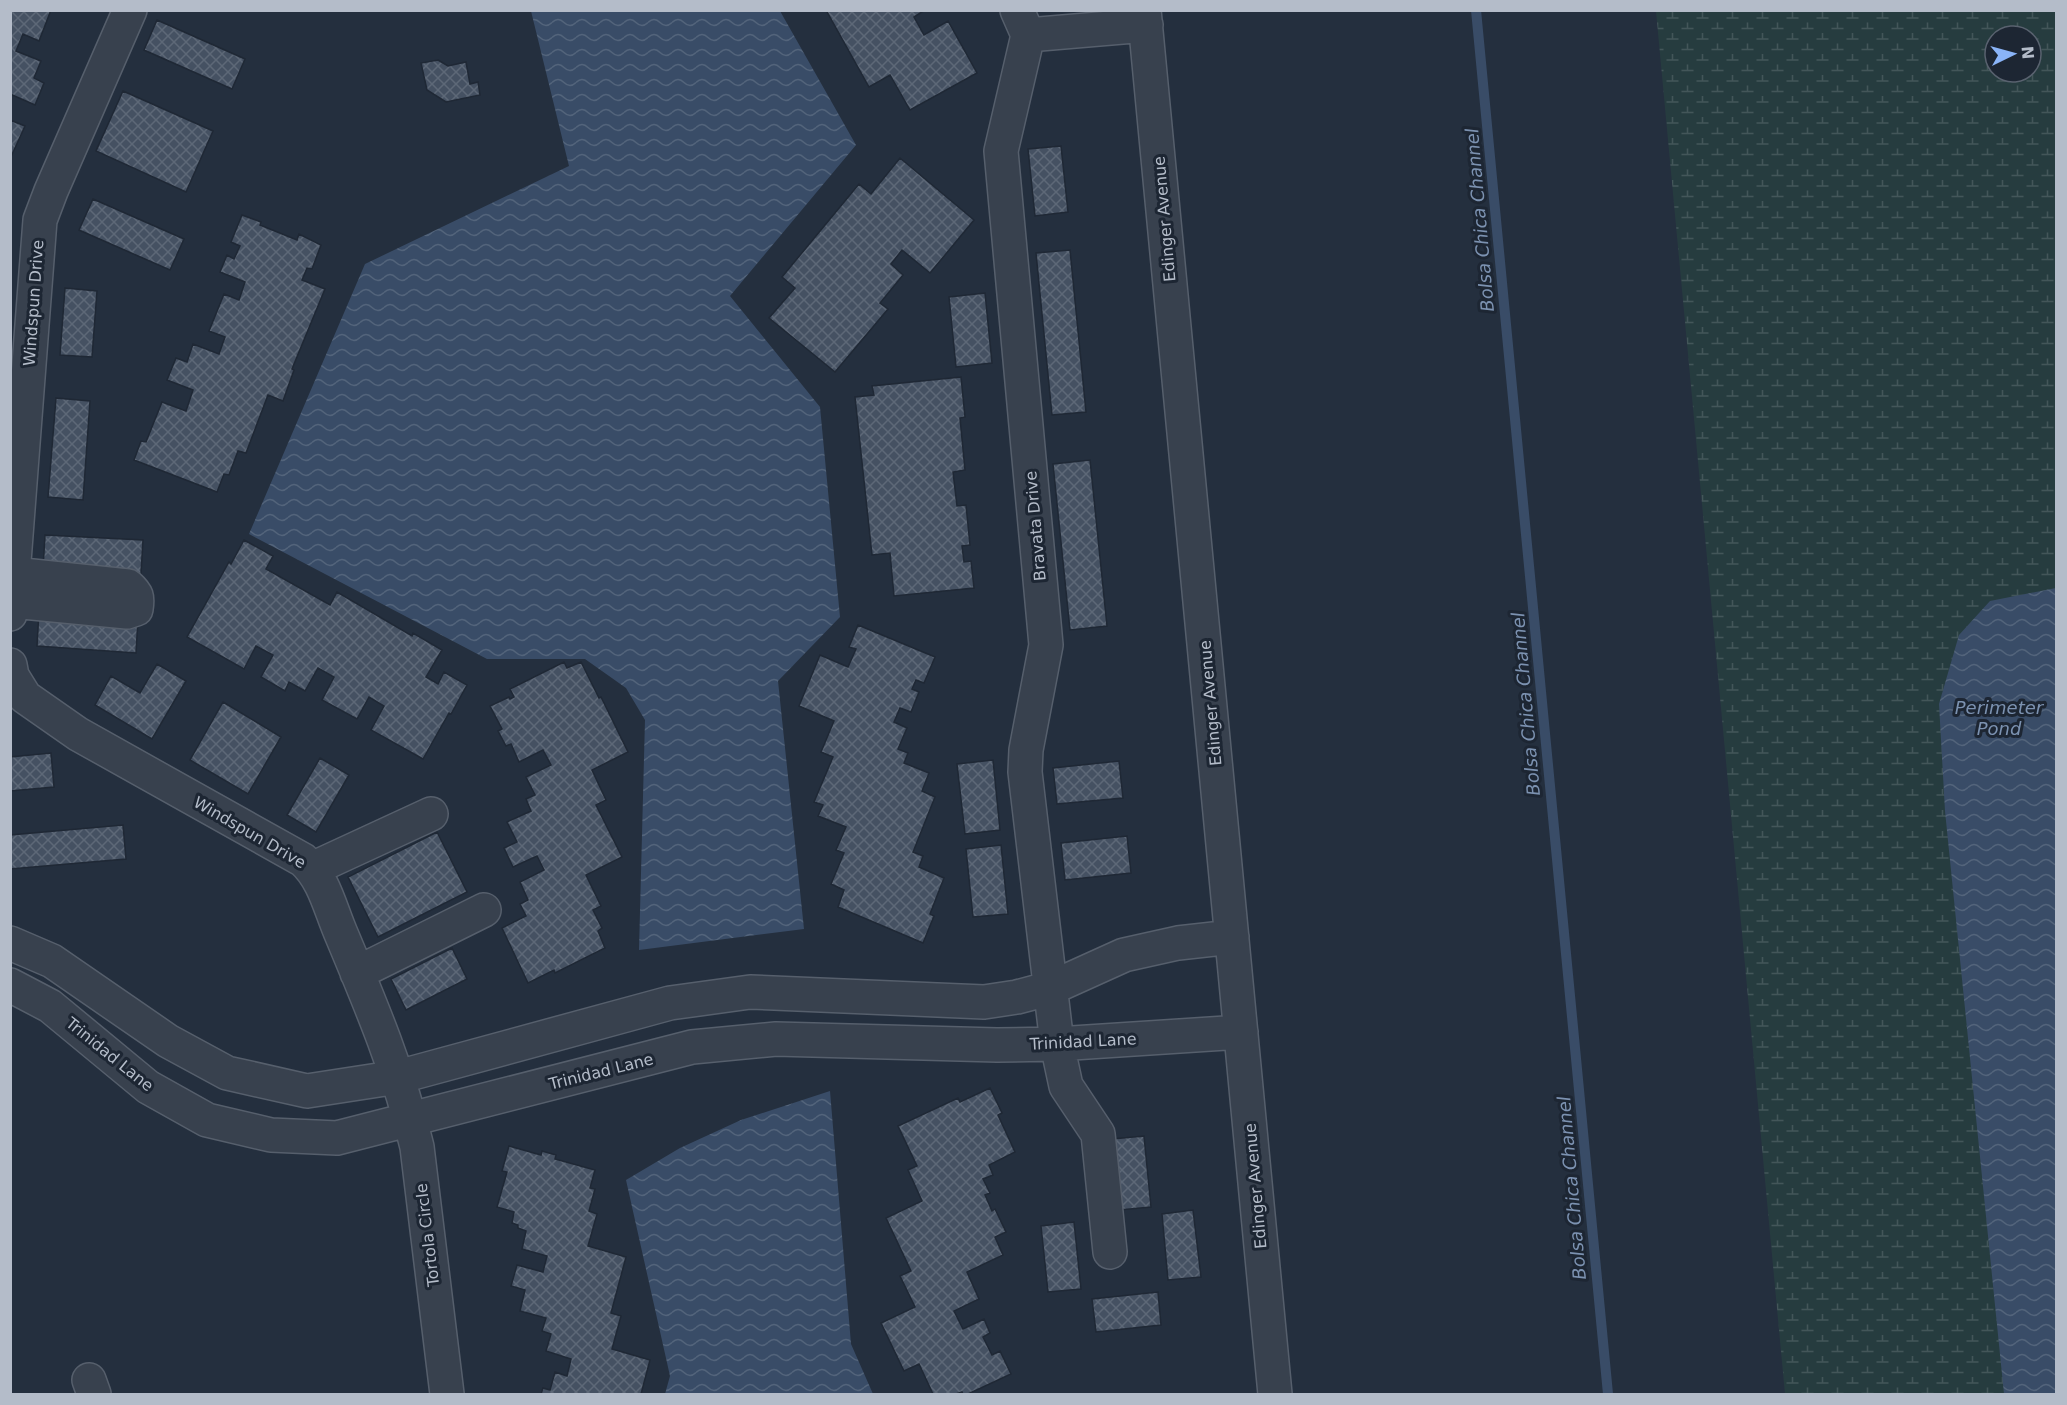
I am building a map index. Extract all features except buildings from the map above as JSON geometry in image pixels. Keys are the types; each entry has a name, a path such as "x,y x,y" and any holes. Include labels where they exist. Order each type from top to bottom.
{"street":[{"name":"Windspun Drive","path":"12,597 40,220 130,10"},
{"path":"1022,23 1145,18"},
{"name":"Edinger Avenue","path":"1145,18 1275,1395"},
{"name":"Bravata Drive","path":"1022,23 1001,151 1046,645 1026,750 1025,772 1057,1044 1066,1086 1098,1134 1110,1252"},
{"name":"Windspun Drive","path":"10,665 12,676 25,697 78,734 303,860 312,868 324,887 398,1077"},
{"path":"312,868 431,814"},
{"path":"357,973 484,910"},
{"path":"10,943 52,961 168,1041 227,1073 307,1091 398,1077 670,1003 750,992 984,1002 1017,997 1051,988 1124,955 1178,944 1232,937"},
{"name":"Trinidad Lane","path":"10,985 51,1006 148,1087 207,1120 271,1135 337,1138 692,1047 776,1039 997,1045 1057,1044 1241,1032"},
{"name":"Tortola Circle","path":"398,1077 417,1147 447,1395"}],"green space":[{"path":"1656,11 2056,11 2056,1394 1785,1394"}],"water":[{"path":"531,11 780,11 856,145 730,296 820,407 840,617 778,681 804,929 639,950 645,720 626,688 585,659 487,659 249,534 365,264 569,166"},
{"name":"Perimeter Pond","path":"2056,588 2056,1394 2004,1394 1945,811 1939,704 1959,635 1990,601"},
{"path":"830,1091 851,1344 873,1394 665,1394 670,1376 626,1180 680,1148 741,1120"}],"waterway":[{"name":"Bolsa Chica Channel","path":"1476,10 1608,1394"}]}
